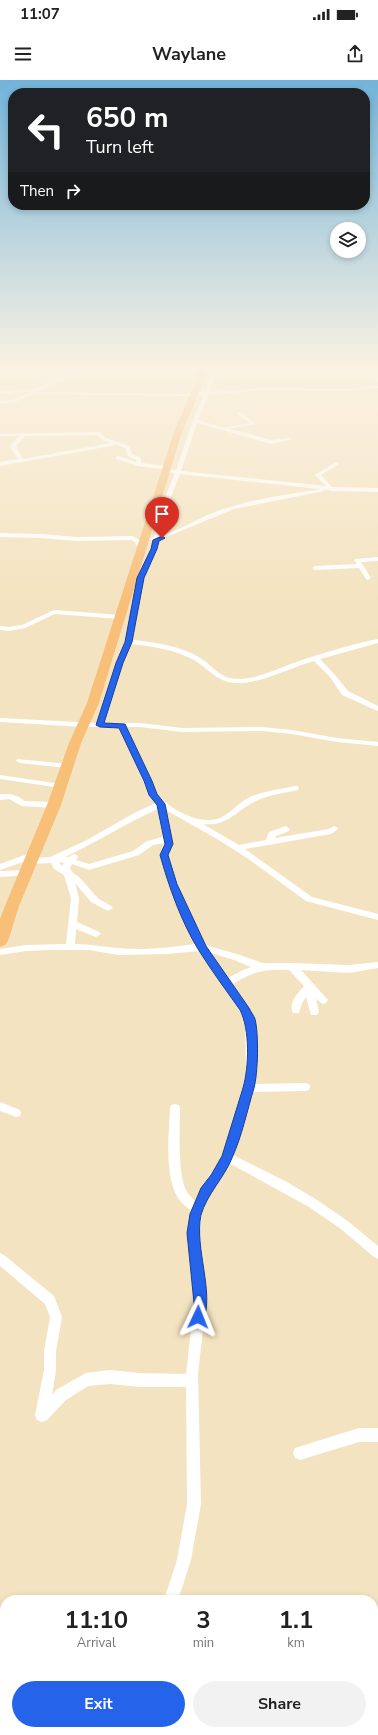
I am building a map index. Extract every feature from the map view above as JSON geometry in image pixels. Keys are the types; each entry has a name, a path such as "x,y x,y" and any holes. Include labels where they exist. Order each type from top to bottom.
{"highway":[{"path":"0,941 31,858 54,805 67,766 93,703 120,617 171,471 176,445"}],"street":[{"path":"14,445 18,456 22,461"},
{"path":"0,464 111,445"},
{"path":"122,445 127,447 130,455 139,459 138,464"},
{"path":"171,471 183,445"},
{"path":"118,458 171,471 332,489 378,490"},
{"path":"332,489 318,475 336,464"},
{"path":"147,543 230,509 260,501 332,489"},
{"path":"0,535 77,539 132,538 147,543 154,549 141,578 128,642 119,663 100,725"},
{"path":"368,578 357,560 378,559"},
{"path":"315,568 360,566"},
{"path":"0,628 23,627 54,612 120,617"},
{"path":"128,642 186,654 199,660 223,679 234,681 256,677 315,658 378,641"},
{"path":"315,658 333,676 345,693 378,709"},
{"path":"0,720 151,726 188,730 266,729 337,740 378,744"},
{"path":"122,725 153,795 161,804 237,848 269,869 309,899 378,917"},
{"path":"20,761 67,766"},
{"path":"0,777 61,786"},
{"path":"189,820 209,822 222,820 254,799 295,788"},
{"path":"0,797 9,796 18,799 22,803 54,805"},
{"path":"161,804 169,844 164,855 189,922 202,947 250,1019 252,1077 227,1157 205,1192 197,1210 193,1233 200,1303 192,1381 194,1504 184,1560 172,1595"},
{"path":"0,867 31,858 48,861 81,846 139,814 161,804"},
{"path":"269,842 272,834 286,829"},
{"path":"237,848 331,831 334,829"},
{"path":"53,859 69,861 89,867 136,853 150,843 168,839"},
{"path":"70,947 75,898 66,872 69,861 76,856 81,846"},
{"path":"53,859 57,867 75,878 86,888 94,900 108,908"},
{"path":"0,874 26,873"},
{"path":"73,924 96,934"},
{"path":"0,952 26,948 89,947 119,952 160,951 202,947 232,955 261,967"},
{"path":"226,984 246,972 261,967 291,966 349,969 378,965"},
{"path":"291,966 323,1000"},
{"path":"296,1010 297,1002 309,986"},
{"path":"309,986 314,1012"},
{"path":"249,1088 305,1087"},
{"path":"0,1106 16,1113"},
{"path":"175,1108 174,1141 178,1184 182,1196 197,1210"},
{"path":"227,1157 308,1201 339,1221 378,1253"},
{"path":"0,1258 50,1300 56,1317 50,1351 50,1370 42,1414 61,1394 86,1380 110,1378 192,1381"},
{"path":"300,1453 358,1435 378,1435"}],"route":[{"path":"162,538 156,540 154,549 141,578 128,642 119,663 100,725 122,725 153,795 161,804 169,844 164,855 173,884 189,922 202,947 250,1019 252,1077 249,1088 243,1108 238,1118 227,1157 205,1192 196,1214 193,1233 200,1303 198,1317"}]}
